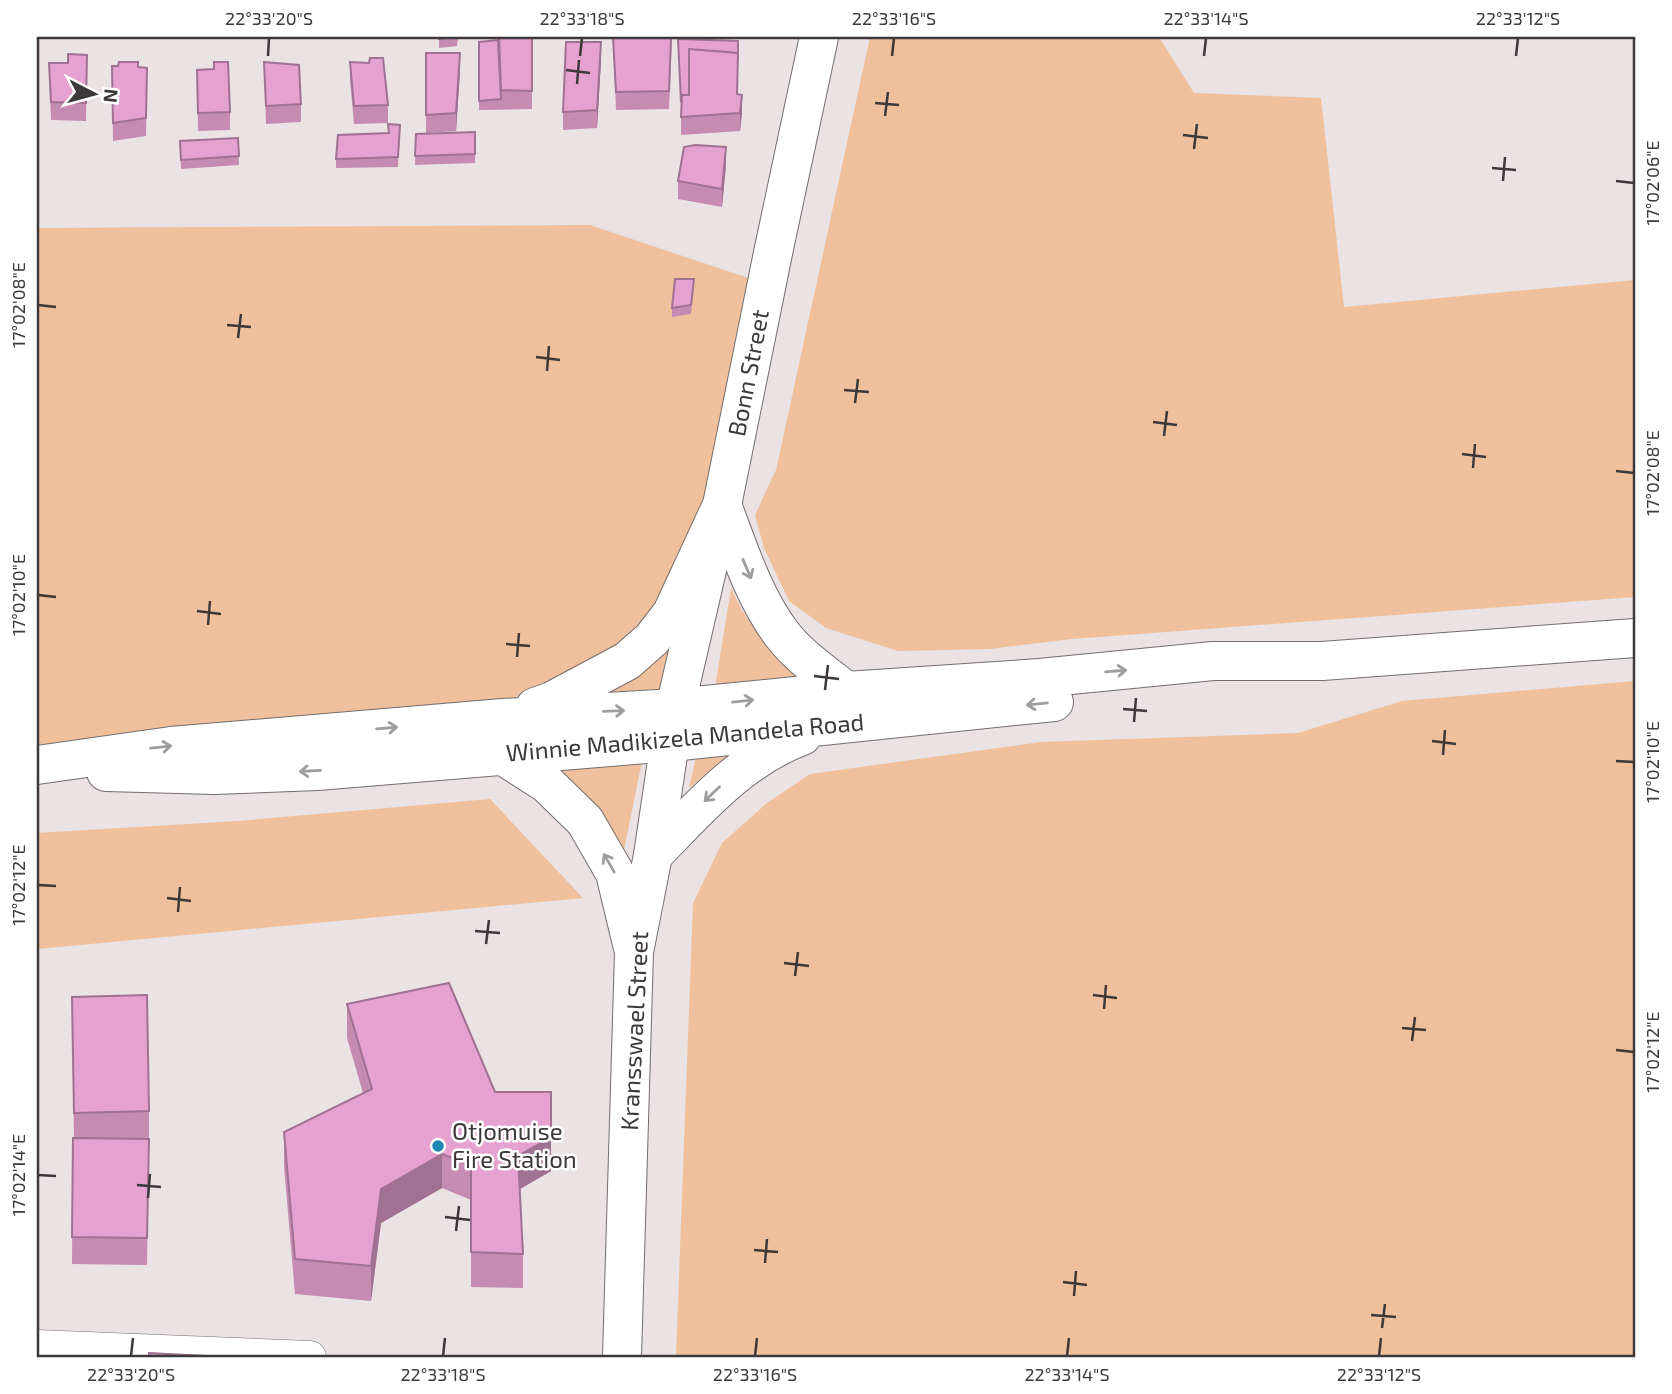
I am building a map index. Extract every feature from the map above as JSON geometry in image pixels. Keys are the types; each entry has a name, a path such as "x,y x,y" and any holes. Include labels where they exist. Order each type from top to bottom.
{"main road":[{"name":"Bonn Street","path":"673,725 722,505 772,253 819,37"},
{"path":"653,855 730,777 840,708 799,653 781,634 760,598 722,505"},
{"path":"503,718 552,701 627,661 652,639 672,613 722,505"},
{"name":"Winnie Madikizela Mandela Road","path":"41,765 118,773 226,775 329,770 502,755 673,725 840,708 1216,686 1322,661 1635,638"},
{"name":"Winnie Madikizela Mandela Road","path":"41,765 115,752 171,746 503,718 673,725"},
{"name":"Kransswael Street","path":"622,1357 634,952 653,855 673,725"},
{"path":"502,755 547,784 585,821 615,873 634,952"}],"street":[{"path":"37,1346 310,1357"}],"shaded area":[{"path":"870,37 1159,37 1194,93 1321,98 1344,307 1635,280 1635,597 1072,639 990,649 898,651 826,628 789,601 764,548 755,515 776,470"},
{"path":"590,225 766,284 672,613 552,701 37,765 37,228"},
{"path":"731,588 761,636 802,676 714,694"},
{"path":"670,642 658,700 590,705 614,689"},
{"path":"1635,681 1635,1357 676,1357 693,903 722,843 767,803 810,774 1041,742 1298,733 1402,701"},
{"path":"697,752 728,755 689,788"},
{"path":"643,756 623,855 589,798 548,767"},
{"path":"490,799 583,898 37,949 37,833 238,821"}],"building":[{"path":"499,37 532,37 532,91 501,90"},
{"path":"613,37 671,37 669,91 616,92"},
{"path":"678,39 738,41 738,53 689,49 689,95 682,95 681,102"},
{"path":"498,40 501,99 479,101 479,42"},
{"path":"566,42 601,42 597,110 563,112"},
{"path":"689,49 738,53 737,94 742,95 740,113 681,117 682,95 689,95"},
{"path":"426,53 460,53 456,113 426,115"},
{"path":"68,54 87,55 86,103 51,102 49,63 68,63"},
{"path":"370,58 383,58 388,105 354,106 350,62 369,63"},
{"path":"119,62 138,62 138,67 147,68 146,118 113,123 112,66 118,66"},
{"path":"214,62 228,62 230,112 198,113 197,70 214,69"},
{"path":"264,62 299,65 301,104 266,106"},
{"path":"388,124 400,125 398,157 336,159 338,135 389,133"},
{"path":"475,132 475,154 415,156 416,134"},
{"path":"238,138 239,156 181,160 180,141"},
{"path":"684,147 726,147 722,189 678,181"},
{"path":"675,279 694,279 691,305 672,308"},
{"name":"Otjomuise Fire Station","path":"449,983 495,1092 551,1092 551,1137 518,1156 523,1254 471,1252 471,1165 442,1154 381,1189 371,1266 295,1259 284,1132 372,1089 347,1004"},
{"path":"147,995 149,1111 74,1113 72,997"},
{"path":"73,1138 149,1139 147,1238 72,1237"},
{"path":"149,1353 205,1356 205,1357 149,1357"}],"place":[{"name":"Otjomuise Fire Station","path":"438,1146"}]}
